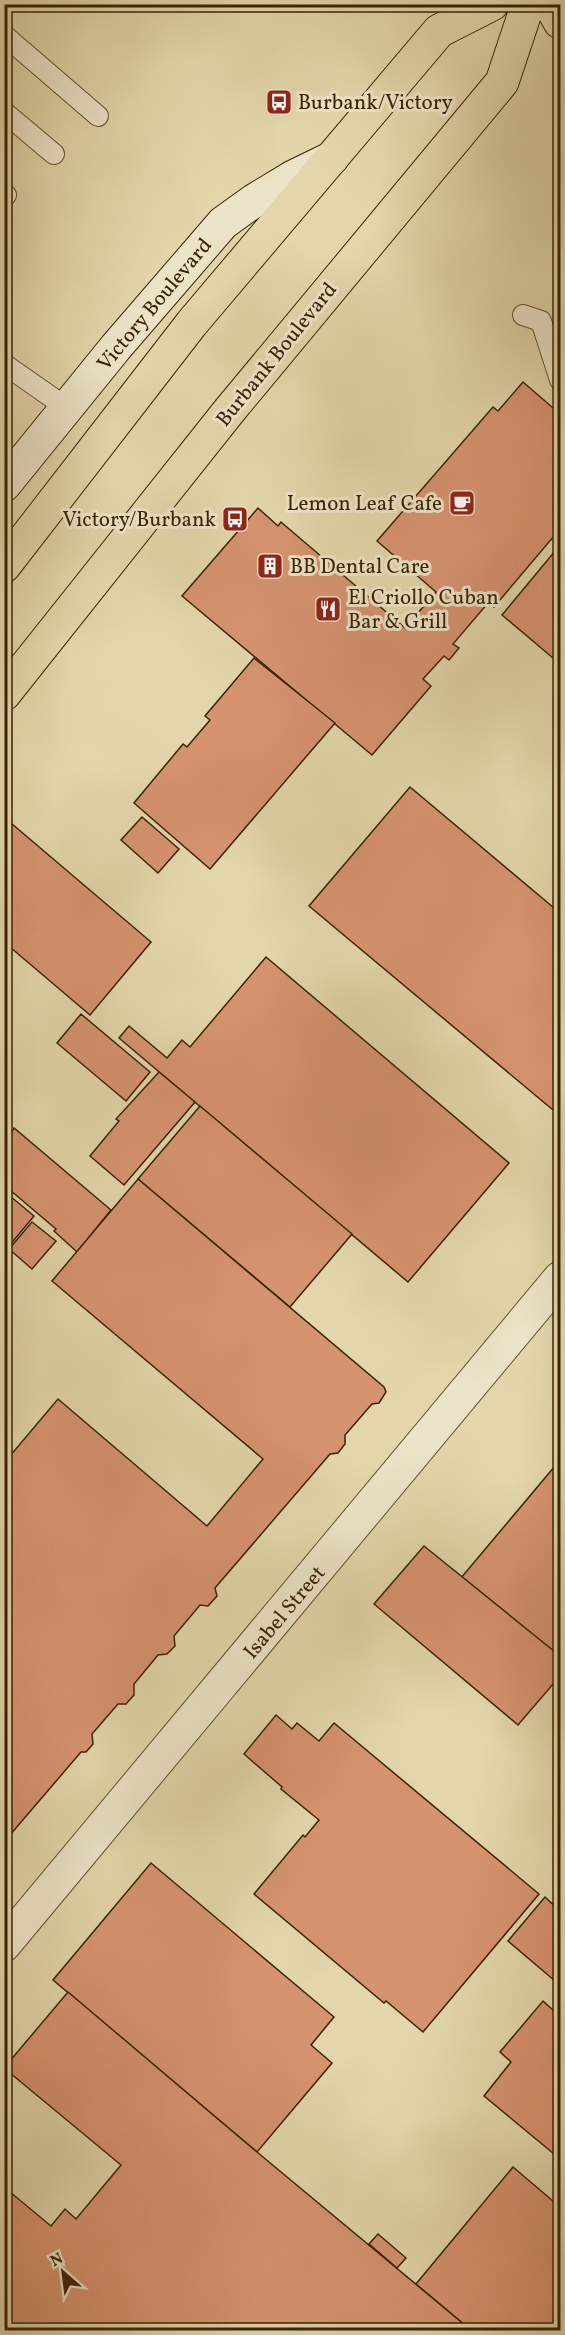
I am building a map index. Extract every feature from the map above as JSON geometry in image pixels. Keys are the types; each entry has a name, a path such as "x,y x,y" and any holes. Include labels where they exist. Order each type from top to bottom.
{"main road":[{"path":"4,566 177,341 439,31 492,4"},
{"name":"Burbank Boulevard","path":"4,694 229,411 502,82 528,4"},
{"path":"550,4 561,22"}],"street":[{"name":"Victory Boulevard","path":"4,486 223,223 265,194 332,158"},
{"name":"Isabel Street","path":"4,1945 561,1278"}],"lane":[{"path":"4,35 98,116"},
{"path":"4,112 54,154"},
{"path":"523,315 541,321 561,380"},
{"path":"4,364 67,408"}],"building":[{"name":"BB Dental Care","path":"523,382 560,414 560,529 494,607 488,603 453,644 459,648 449,660 444,656 423,679 431,686 372,755 182,596 258,508 278,526 281,522 405,628 436,592 377,541 493,407 498,411"},
{"path":"560,545 560,664 502,615"},
{"path":"254,658 335,723 210,869 134,803 183,744 187,747 210,720 205,716"},
{"path":"410,787 560,913 560,1100 553,1110 309,906"},
{"path":"142,817 179,849 158,873 121,840"},
{"path":"5,818 151,942 90,1015 4,942"},
{"path":"266,957 509,1163 408,1282 119,1038 129,1026 167,1058 182,1040 190,1047"},
{"path":"81,1014 150,1072 126,1101 57,1043"},
{"path":"159,1072 195,1102 124,1185 90,1156 119,1121 116,1119"},
{"path":"200,1106 352,1234 290,1307 138,1179"},
{"path":"4,1127 11,1133 14,1128 111,1210 77,1252 54,1231 56,1229 4,1185"},
{"path":"138,1179 384,1387 386,1392 379,1403 372,1404 345,1435 345,1444 338,1453 330,1454 215,1588 217,1596 208,1606 200,1605 174,1636 175,1646 167,1654 158,1655 134,1684 134,1695 126,1704 118,1704 92,1734 93,1744 86,1752 81,1752 4,1842 4,1463 58,1399 207,1526 263,1459 52,1281"},
{"path":"4,1191 34,1216 4,1252"},
{"path":"32,1222 56,1241 32,1269 9,1249"},
{"path":"560,1460 560,1656 461,1578"},
{"path":"424,1546 560,1656 560,1676 518,1725 374,1604"},
{"path":"276,1715 292,1729 297,1723 319,1741 334,1723 539,1894 423,2032 386,2001 384,2003 254,1894 303,1835 305,1837 319,1820 281,1789 282,1787 244,1754"},
{"path":"151,1863 334,2017 311,2045 332,2063 257,2152 53,1980"},
{"path":"545,1897 560,1911 560,1974 555,1981 508,1941"},
{"path":"68,1992 471,2330 4,2330 4,2187 51,2226 65,2209 76,2219 121,2165 4,2068"},
{"path":"543,2001 554,2011 560,2003 560,2159 484,2096 511,2062 500,2052"},
{"path":"513,2167 560,2207 560,2330 471,2330 416,2284"},
{"path":"378,2234 406,2258 397,2268 369,2244"}],"place":[{"name":"Burbank/Victory","path":"279,102"},
{"name":"Lemon Leaf Cafe","path":"462,503"},
{"name":"Victory/Burbank","path":"235,519"},
{"name":"BB Dental Care","path":"270,566"},
{"name":"El Criollo Cuban Bar & Grill","path":"328,609"}]}
